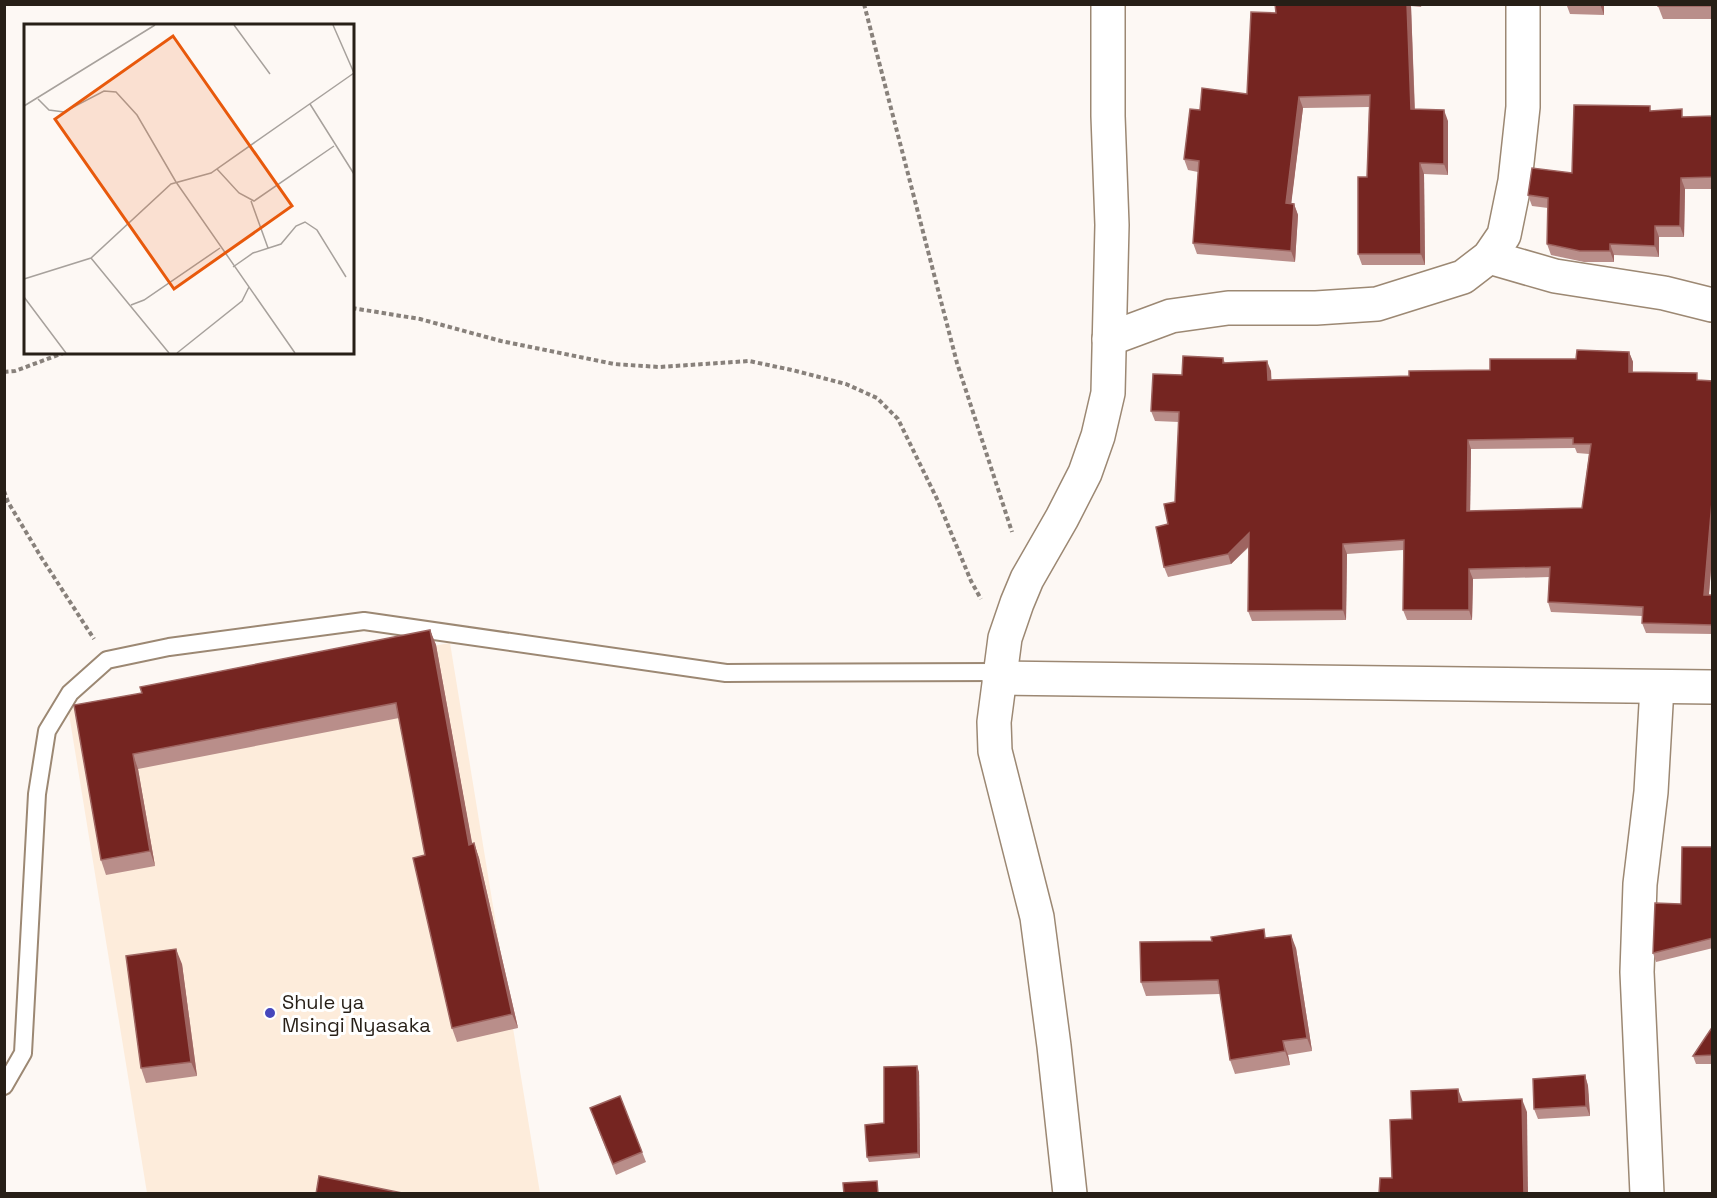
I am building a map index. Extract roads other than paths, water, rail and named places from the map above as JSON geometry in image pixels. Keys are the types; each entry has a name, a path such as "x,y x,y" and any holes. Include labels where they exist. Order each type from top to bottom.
{"street":[{"path":"1070,1194 1037,917 995,751 994,722 1005,638 1027,579 1080,482 1098,436 1107,393 1112,225 1108,116 1108,4"},
{"path":"1109,339 1171,316 1228,308 1316,308 1377,303 1463,277 1489,257 1504,235 1515,181 1523,107 1522,4"},
{"path":"1489,257 1555,276 1664,293 1713,305"},
{"path":"999,675 1713,687"},
{"path":"1647,1194 1637,972 1640,884 1651,792 1657,687"}],"lane":[{"path":"4,1086 23,1053 37,794 47,731 70,693 107,660 169,647 364,621 726,673 999,675"}],"place":[{"name":"Shule ya Msingi Nyasaka","path":"270,1013"}]}
